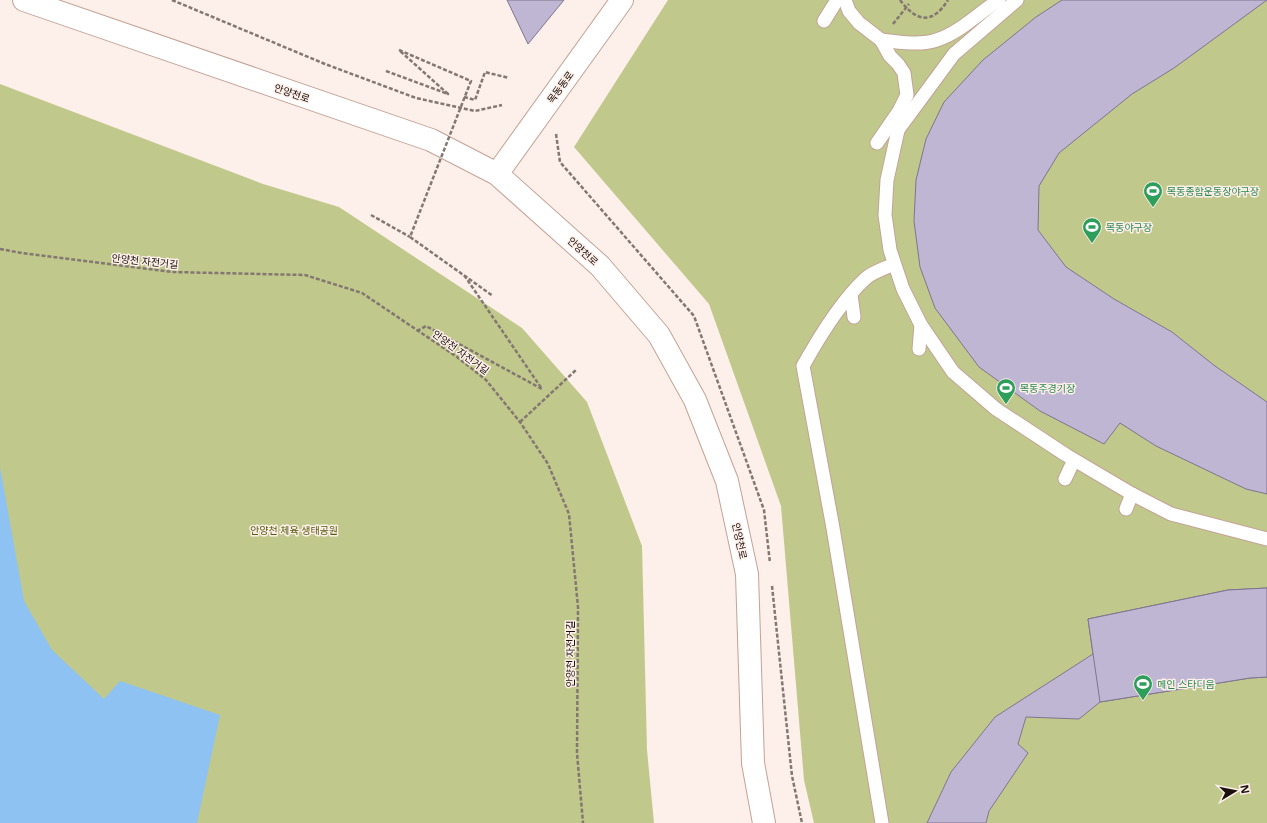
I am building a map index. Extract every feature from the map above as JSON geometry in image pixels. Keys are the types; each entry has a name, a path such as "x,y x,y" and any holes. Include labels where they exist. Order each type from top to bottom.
{"main road":[{"name":"안양천로","path":"24,0 431,140 497,174 600,266 659,335 695,400 727,481 747,574 753,763 764,823"},
{"name":"목동동로","path":"497,174 622,0"}],"lane":[{"path":"824,22 837,0"},
{"path":"845,0 849,10 859,23 881,40 890,56 904,73 907,84 906,95 900,109 877,143"},
{"path":"881,40 915,44 927,44 939,40 952,34 999,0"},
{"path":"898,130 954,54 1017,0"},
{"path":"900,109 898,130 887,180 885,216 890,250 902,289 921,325 954,372 996,409 1074,460 1132,494 1171,514 1267,539"},
{"path":"882,823 833,528 803,366 813,347 867,277 894,264"},
{"path":"851,296 854,317"},
{"path":"918,349 921,325"},
{"path":"1065,479 1074,460"},
{"path":"1126,509 1132,494"}],"path":[{"path":"172,0 325,64 416,98 475,111 502,105"},
{"path":"900,0 915,16 924,19 938,13 948,0"},
{"path":"889,29 909,4"},
{"path":"386,71 448,94 399,50 471,81 410,237"},
{"path":"464,96 475,100 485,72 509,78"},
{"path":"371,215 410,237 492,296"},
{"name":"안양천 자전거길","path":"0,249 172,272 305,275 362,293 416,331 457,357 486,380 520,422 548,464 568,514 578,608 577,753 583,823"},
{"path":"416,331 426,326 542,388 464,275"},
{"path":"520,422 576,370"}],"green space":[{"name":"목동주경기장","path":"668,0 1267,0 1267,823 814,823 804,780 781,506 709,304 574,147"},
{"name":"안양천 체육 생태공원","path":"0,84 263,184 339,207 522,328 587,402 642,546 647,750 654,823 0,823"}],"water":[{"path":"0,467 24,601 52,650 104,699 120,681 220,715 197,823 0,823"}],"building":[{"path":"507,0 564,0 528,44"},
{"name":"목동야구장","path":"1062,0 1267,0 1174,68 1132,94 1059,153 1039,186 1038,230 1066,267 1114,299 1172,332 1215,366 1267,402 1267,494 1246,489 1156,446 1120,423 1104,444 1040,411 979,367 935,308 920,267 914,221 916,180 926,139 944,102 983,60 1036,17"},
{"path":"1267,588 1267,677 1250,678 1100,702 1079,719 1026,717 1018,744 1028,753 989,811 986,823 927,823 951,772 995,717 1093,654 1088,619 1228,590"},
{"path":"1267,588 1267,677 1250,678 1100,702 1088,619 1228,590"}],"place":[{"name":"목동종합운동장야구장","path":"1153,208"},
{"name":"목동야구장","path":"1092,244"},
{"name":"목동주경기장","path":"1006,405"},
{"name":"메인 스타디움","path":"1143,701"}]}
